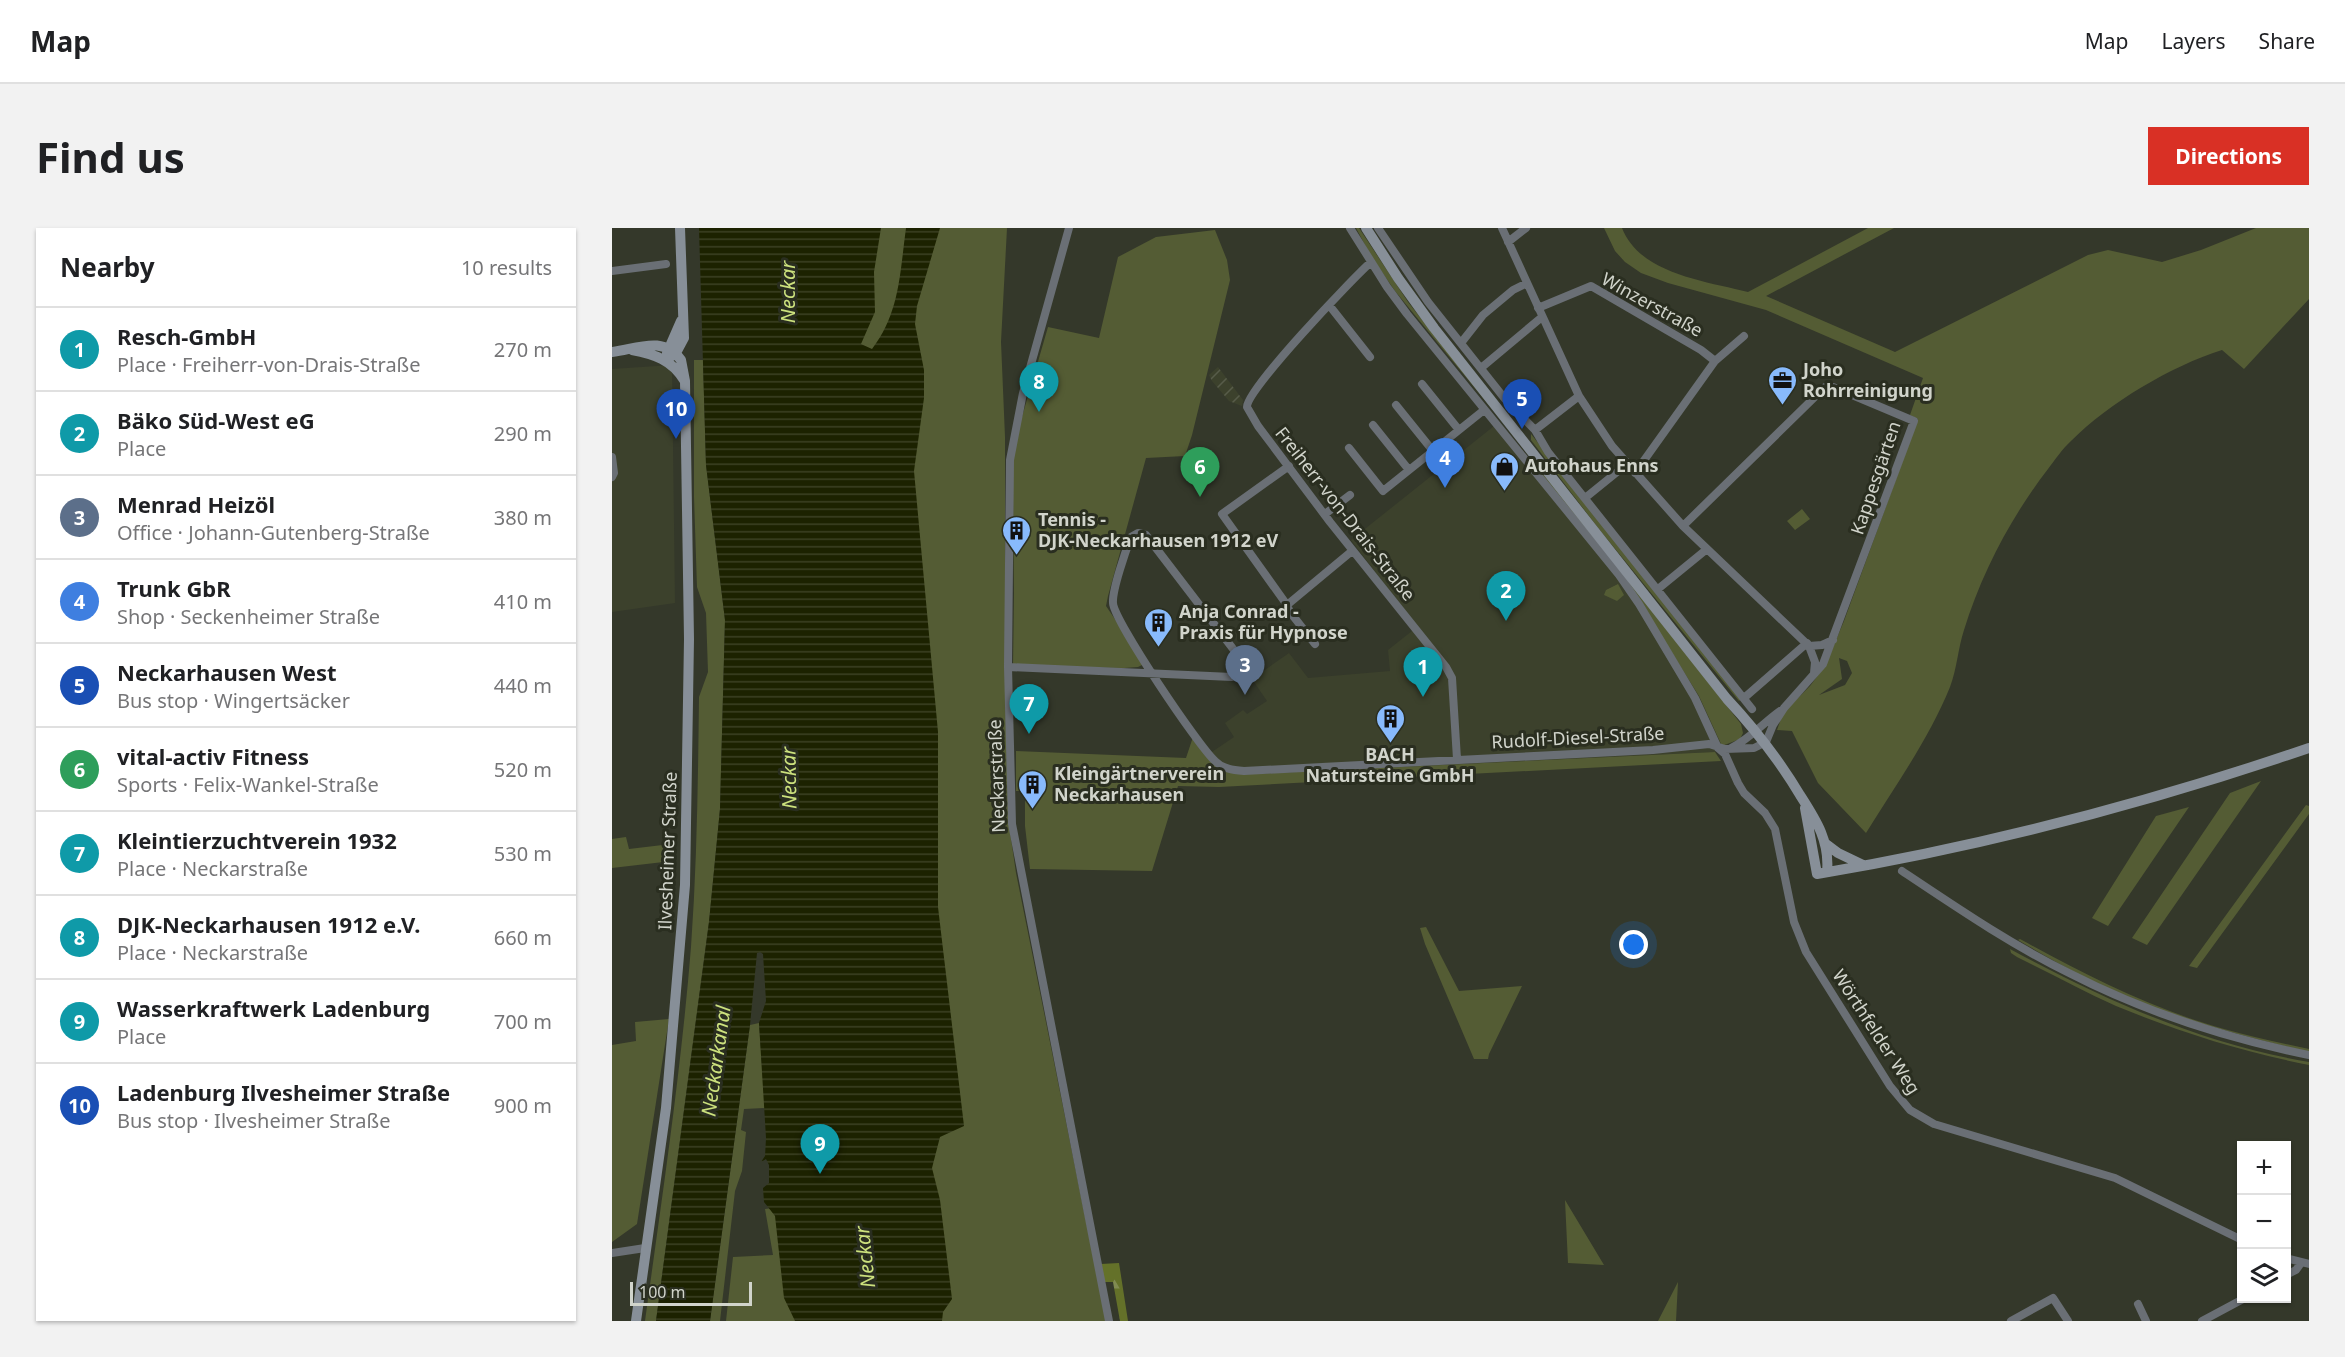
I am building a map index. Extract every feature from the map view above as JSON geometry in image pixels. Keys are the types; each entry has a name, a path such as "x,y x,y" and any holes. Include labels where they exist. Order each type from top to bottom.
{"main road":[{"path":"666,360 672,351 682,318 680,228"},
{"path":"1366,228 1434,328 1700,664 1766,742 1817,820 1826,844 1828,858 1822,873"},
{"path":"612,352 650,345 672,351"},
{"path":"629,350 666,360 675,367 685,381"},
{"name":"Ilvesheimer Straße","path":"636,1321 666,1108 685,885 688,635 685,381 684,367 672,351"},
{"path":"1822,873 1988,840 2071,820 2309,748"},
{"path":"1803,800 1822,873"},
{"path":"1826,844 1838,853 1864,865"}],"street":[{"name":"Neckarstraße","path":"1069,228 1013,436 1009,478 1008,667 1012,824 1108,1321"},
{"name":"Wörthfelder Weg","path":"1350,228 1407,314 1619,575 1639,604 1695,698 1718,748 1725,754 1744,793 1771,821 1780,846 1790,906 1798,935 1806,952 1890,1086 1917,1115 1934,1124 2115,1178 2237,1238"},
{"path":"1378,228 1428,302 1505,399 1535,430 1548,452 1752,709"},
{"path":"1502,228 1579,396 1596,425 1627,464 1683,526 1808,644 1815,662 1814,673"},
{"path":"1508,242 1526,228"},
{"name":"Freiherr-von-Drais-Straße","path":"1371,262 1349,282 1277,363 1247,402 1249,411 1258,426 1324,514 1446,667 1452,678 1457,759"},
{"path":"612,272 666,264"},
{"path":"1461,343 1483,315 1513,290 1527,283"},
{"name":"Winzerstraße","path":"1538,308 1591,286 1602,290 1701,350 1715,362"},
{"path":"1329,305 1370,357"},
{"path":"1481,368 1542,317"},
{"path":"1635,473 1722,353 1744,336"},
{"path":"1422,384 1459,430"},
{"name":"Kappesgärten","path":"1683,526 1825,387 1833,387 1914,421 1822,664 1784,708 1766,742"},
{"path":"1535,430 1579,396"},
{"path":"1396,405 1433,451"},
{"path":"1349,448 1383,491 1484,410"},
{"path":"1373,425 1409,470"},
{"path":"612,457 614,473 612,477"},
{"path":"1585,498 1627,464"},
{"path":"1289,466 1222,514 1315,644"},
{"path":"1324,514 1350,495"},
{"name":"Rudolf-Diesel-Straße","path":"1151,672 1232,677 1239,672 1242,665 1237,654 1146,535 1138,533 1131,537 1127,546 1113,604 1151,672 1210,757 1225,768 1244,771 1653,750 1709,744 1718,748 1754,748 1766,742"},
{"path":"1658,589 1707,549"},
{"path":"1287,605 1352,550"},
{"path":"1744,698 1808,644 1822,645 1833,640"},
{"path":"1008,667 1151,672"},
{"name":"Kappesgärten","path":"1756,730 1784,708"},
{"path":"1731,748 1751,737 1756,730"},
{"path":"1902,871 2011,942 2067,973 2119,997 2212,1032 2309,1055"},
{"path":"612,1253 645,1248"},
{"path":"2291,1272 2305,1264"},
{"path":"2011,1321 2053,1298 2068,1321"},
{"path":"2202,1321 2237,1303"},
{"path":"2138,1304 2146,1321"}],"shaded area":[{"path":"758,228 1007,228 1001,342 1005,437 1005,682 1009,825 1016,873 1106,1321 726,1321 733,1257 773,1255 765,1209 866,1196"},
{"path":"1356,228 1359,228 1408,302 1502,421 1395,291 1371,256"},
{"path":"1604,228 1622,228 1631,244 1658,266 1694,279 1748,292 1868,228 1894,228 1766,296 1895,352 2088,255 2108,250 2162,262 2201,250 2256,228 2309,228 2309,299 2244,369 2222,350 2182,366 2142,387 2103,413 2062,451 2022,506 1999,546 1971,608 1952,680 1942,706 1911,762 1866,833 1818,783 1792,731 1777,730 1783,713 1810,686 1825,666 1844,621 1918,419 1910,415 1923,378 1766,310 1668,283 1641,273 1625,262 1615,251","holes":["1839,658 1847,661 1852,673 1845,685 1819,695 1842,679"]},
{"path":"1215,230 1227,260 1230,280 1192,435 1185,456 1146,458 1106,606 1142,659 1142,665 1124,668 1013,667 1013,494 1011,475 1015,441 1048,327 1099,338 1118,257 1156,237"},
{"path":"694,360 703,360 706,465 725,620 720,809 709,922 656,1321 645,1321 671,1134 687,994 695,885 699,697 708,672 706,613 697,587 694,497"},
{"path":"672,365 675,603 612,612 612,369"},
{"path":"1218,367 1243,400 1242,406 1229,401 1212,381 1209,375"},
{"path":"1494,426 1623,575 1699,696 1722,746 1715,752 1253,774 1236,773 1206,756 1234,737 1225,723 1243,710 1247,714 1267,701 1252,679 1289,653 1308,678 1390,671 1388,650 1417,627 1351,540"},
{"path":"1531,434 1742,699 1739,701 1599,529 1531,440"},
{"path":"1528,462 1537,465 1741,724 1743,733 1740,739 1722,746 1699,696 1623,575"},
{"path":"1802,509 1810,519 1795,530 1787,521"},
{"path":"1618,584 1624,595 1617,601 1604,595 1606,590"},
{"path":"1193,737 1211,762 1253,774 1715,752 1721,761 1219,787 1178,786 1152,871 1030,869 1025,826 1025,795 1023,791 1016,791 1016,751 1186,758"},
{"path":"2261,781 2147,945 2132,938 2230,793"},
{"path":"2306,805 2309,806 2309,814 2197,968 2189,966"},
{"path":"2189,807 2108,926 2092,918 2156,816"},
{"path":"626,837 629,849 671,844 672,861 612,868 612,839"},
{"path":"1426,927 1459,991 1522,986 1488,1059 1474,1059 1425,944 1420,928"},
{"path":"2018,940 2094,978 2171,1012 2235,1032 2309,1049 2309,1052 2215,1028 2147,1005 2083,977"},
{"path":"2010,949 2081,986 2155,1018 2231,1044 2309,1062 2309,1065 2187,1033 2116,1006 2017,957 2011,953"},
{"path":"669,1019 637,1224 612,1242 612,1045 636,1041 635,1022"},
{"path":"759,1023 765,1108 744,1109 741,1130 746,1132 742,1171 735,1191 720,1321 710,1321 750,1025"},
{"path":"1565,1200 1604,1265 1568,1263"},
{"path":"1678,1282 1676,1321 1658,1321"}],"green space":[{"path":"1119,1263 1128,1321 1120,1321 1113,1282 1103,1282 1101,1264"}],"water":[{"path":"699,228 881,228 874,272 875,312 861,344 872,349 888,321 893,306 900,276 906,228 940,228 917,306 915,324 924,370 924,398 914,471 938,732 938,907 964,1126 940,1137 932,1168 940,1200 952,1299 943,1312 942,1321 795,1321 784,1298 775,1216 764,1202 763,1188 769,1183 769,1165 766,1159 761,1162 765,1156 766,1138 759,1023 766,1001 763,954 760,952 757,953 750,1025 710,1321 656,1321 709,922 720,809 725,620 706,465"}],"place":[{"name":"Joho Rohrreinigung","path":"1782,406"},
{"name":"DJK-Neckarhausen 1912 e.V.","path":"1039,412"},
{"name":"Neckarhausen West","path":"1522,429"},
{"name":"Ladenburg Ilvesheimer Straße","path":"676,439"},
{"name":"Trunk GbR","path":"1445,488"},
{"name":"Autohaus Enns","path":"1504,492"},
{"name":"vital-activ Fitness","path":"1200,497"},
{"name":"Tennis - DJK-Neckarhausen 1912 eV","path":"1017,556"},
{"name":"Bäko Süd-West eG","path":"1506,621"},
{"name":"Anja Conrad - Praxis für Hypnose","path":"1158,648"},
{"name":"Menrad Heizöl","path":"1245,695"},
{"name":"Resch-GmbH","path":"1423,697"},
{"name":"Kleintierzuchtverein 1932","path":"1029,734"},
{"name":"BACH Natursteine GmbH","path":"1390,744"},
{"name":"Kleingärtnerverein Neckarhausen","path":"1033,810"},
{"name":"Wasserkraftwerk Ladenburg","path":"820,1174"}],"water label":[{"name":"Neckar","path":"788,292"},
{"name":"Neckar","path":"789,778"},
{"name":"Neckarkanal","path":"716,1061"},
{"name":"Neckar","path":"865,1257"}]}
